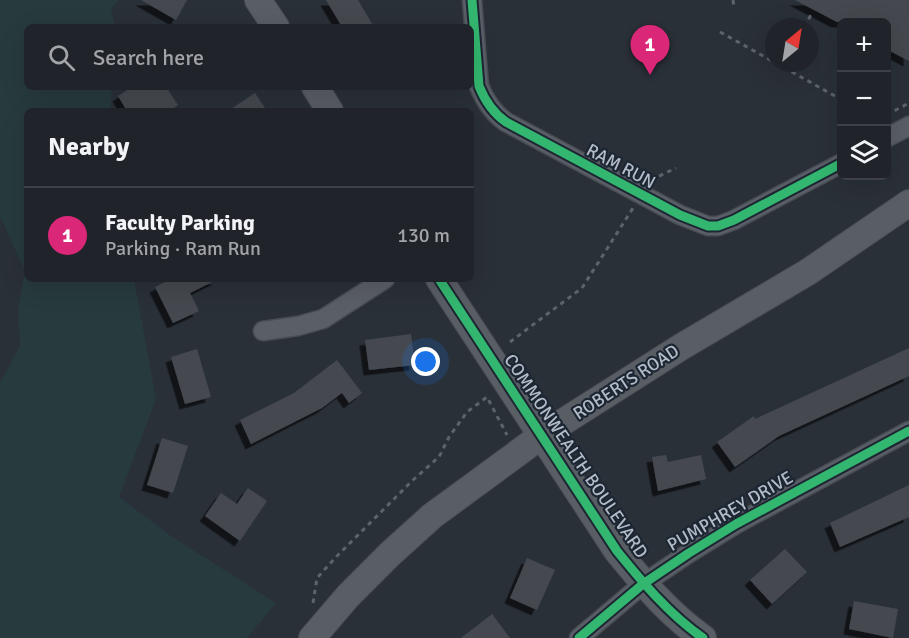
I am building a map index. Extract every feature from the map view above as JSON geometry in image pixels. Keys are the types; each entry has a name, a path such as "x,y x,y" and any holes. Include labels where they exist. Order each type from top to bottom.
{"main road":[{"path":"258,0 274,24"},
{"path":"317,90 328,108"},
{"name":"ROBERTS ROAD","path":"312,638 356,588 432,516 541,436 681,347 808,272 909,203"},
{"name":"COMMONWEALTH BOULEVARD","path":"441,282 617,551 643,584 689,628 703,638"}],"street":[{"name":"RAM RUN","path":"472,0 474,24"},
{"name":"RAM RUN","path":"474,25 479,86 496,115 641,196 698,223 718,226 734,220 837,166"},
{"path":"891,135 909,126"},
{"path":"263,332 323,319 380,282"},
{"name":"PUMPHREY DRIVE","path":"579,638 643,584 689,553 736,524 909,431"}],"path":[{"path":"734,0 734,7"},
{"path":"809,18 812,13"},
{"path":"720,32 765,57"},
{"path":"795,72 837,97"},
{"path":"891,112 909,103"},
{"path":"510,342 582,288 652,178 676,168"},
{"path":"312,608 317,578 413,480 439,457 449,437 467,412 488,397 508,436"}],"green space":[{"path":"0,0 119,0 111,9 114,24 24,24 24,90 112,90 110,108 24,108 24,269 0,216"},
{"path":"24,276 24,282 135,282 156,399 119,497 171,536 276,603 247,638 0,638 0,383 20,346 18,308"}],"building":[{"path":"141,0 187,0 176,20"},
{"path":"326,0 358,0 372,24 340,24"},
{"path":"795,0 909,0 909,61 891,52 891,18 837,18 837,22"},
{"path":"127,90 168,90 178,105 174,108 125,108 118,96"},
{"path":"255,93 265,108 232,108"},
{"path":"165,282 212,282 190,293 199,311 173,323 155,287"},
{"path":"411,334 415,365 369,370 365,340"},
{"path":"909,348 909,376 779,436 735,467 717,442 754,416 755,419"},
{"path":"197,349 211,397 185,404 171,357"},
{"path":"337,360 362,393 349,403 342,393 322,408 251,444 240,420 294,393"},
{"path":"162,438 188,446 173,493 147,485"},
{"path":"666,455 668,462 701,455 706,479 658,491 652,457"},
{"path":"909,485 909,517 840,547 830,523"},
{"path":"248,488 267,501 240,541 205,516 221,493 237,504"},
{"path":"785,549 807,572 772,604 750,580"},
{"path":"527,558 555,570 537,610 510,598"},
{"path":"854,601 898,609 893,638 849,629"},
{"path":"492,614 510,638 461,638"}],"cycle path":[{"path":"472,0 474,24"},
{"path":"474,25 479,86 497,115 506,122 680,215 708,226 718,226 734,220 837,166"},
{"path":"441,282 617,551 668,608 703,638"},
{"path":"579,638 643,584 689,553 736,524 909,431"}],"place":[{"name":"Faculty Parking","path":"650,75"}]}
